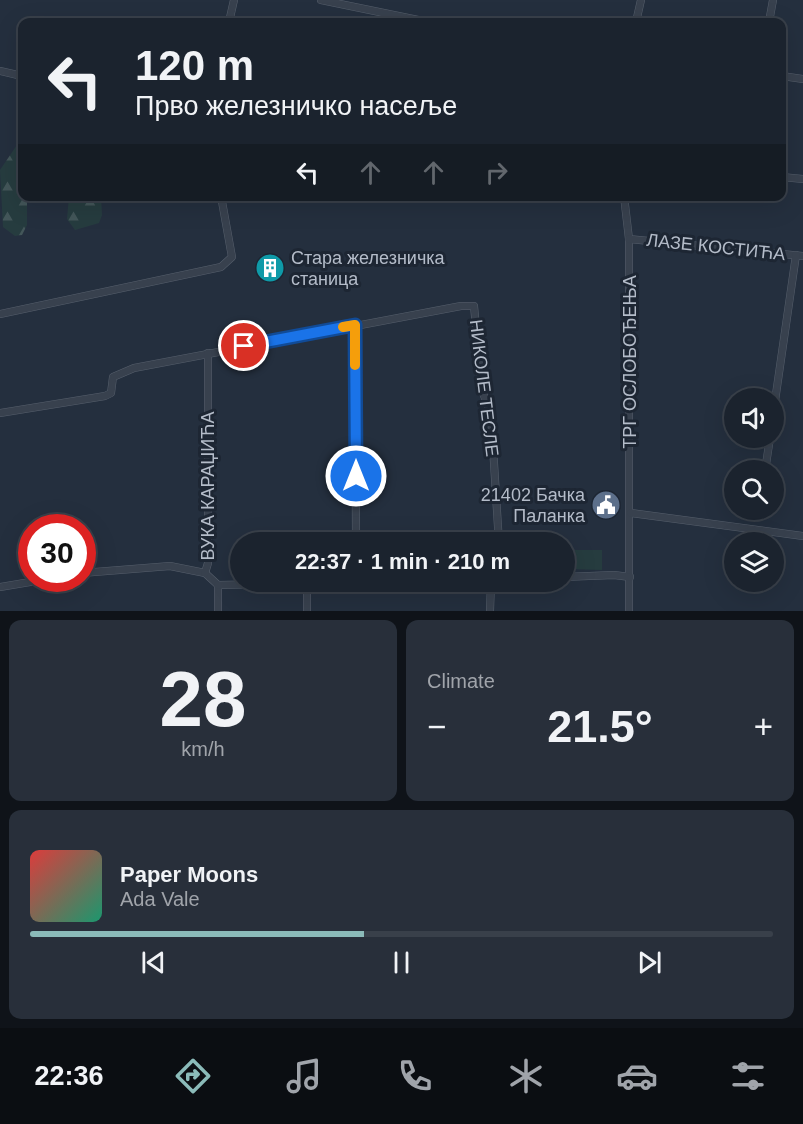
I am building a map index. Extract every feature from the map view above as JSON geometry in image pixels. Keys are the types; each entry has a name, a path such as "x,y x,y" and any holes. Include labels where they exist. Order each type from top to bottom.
{"street":[{"path":"230,18 234,0"},
{"path":"321,0 409,18"},
{"path":"637,18 641,0"},
{"path":"770,18 772,0"},
{"path":"0,71 18,75"},
{"path":"786,77 803,79"},
{"path":"786,177 803,179"},
{"path":"0,314 221,267 229,263 233,248 222,201"},
{"name":"ТРГ ОСЛОБОЂЕЊА","path":"626,201 629,239 631,513 629,611"},
{"name":"ЛАЗЕ КОСТИЋА","path":"629,239 800,255"},
{"path":"777,388 800,255"},
{"name":"НИКОЛЕ ТЕСЛЕ","path":"355,325 461,306 474,306 482,390 491,415 498,532"},
{"path":"0,413 105,396 111,393 113,377 124,370 355,325 356,532"},
{"name":"ВУКА КАРАЏИЋА","path":"208,353 208,563 205,573 218,585 218,611"},
{"path":"631,513 803,536"},
{"path":"96,572 170,567 205,573"},
{"path":"575,577 614,575 630,577"},
{"path":"0,587 18,584"},
{"path":"218,585 230,585"},
{"path":"307,592 307,611"},
{"path":"490,592 490,611"}],"green space":[{"path":"18,143 18,201 27,201 27,225 22,235 15,236 3,227 0,170"},
{"path":"69,201 101,201 102,215 99,223 75,230 67,219"},
{"path":"575,550 602,550 602,570 575,569"}],"slow traffic":[{"path":"343,327 355,325 355,365"}],"place":[{"name":"Стара железничка станица","path":"270,268"},
{"name":"21402 Бачка Паланка","path":"606,505"}],"route":[{"path":"244,346 355,325 356,476"}]}
